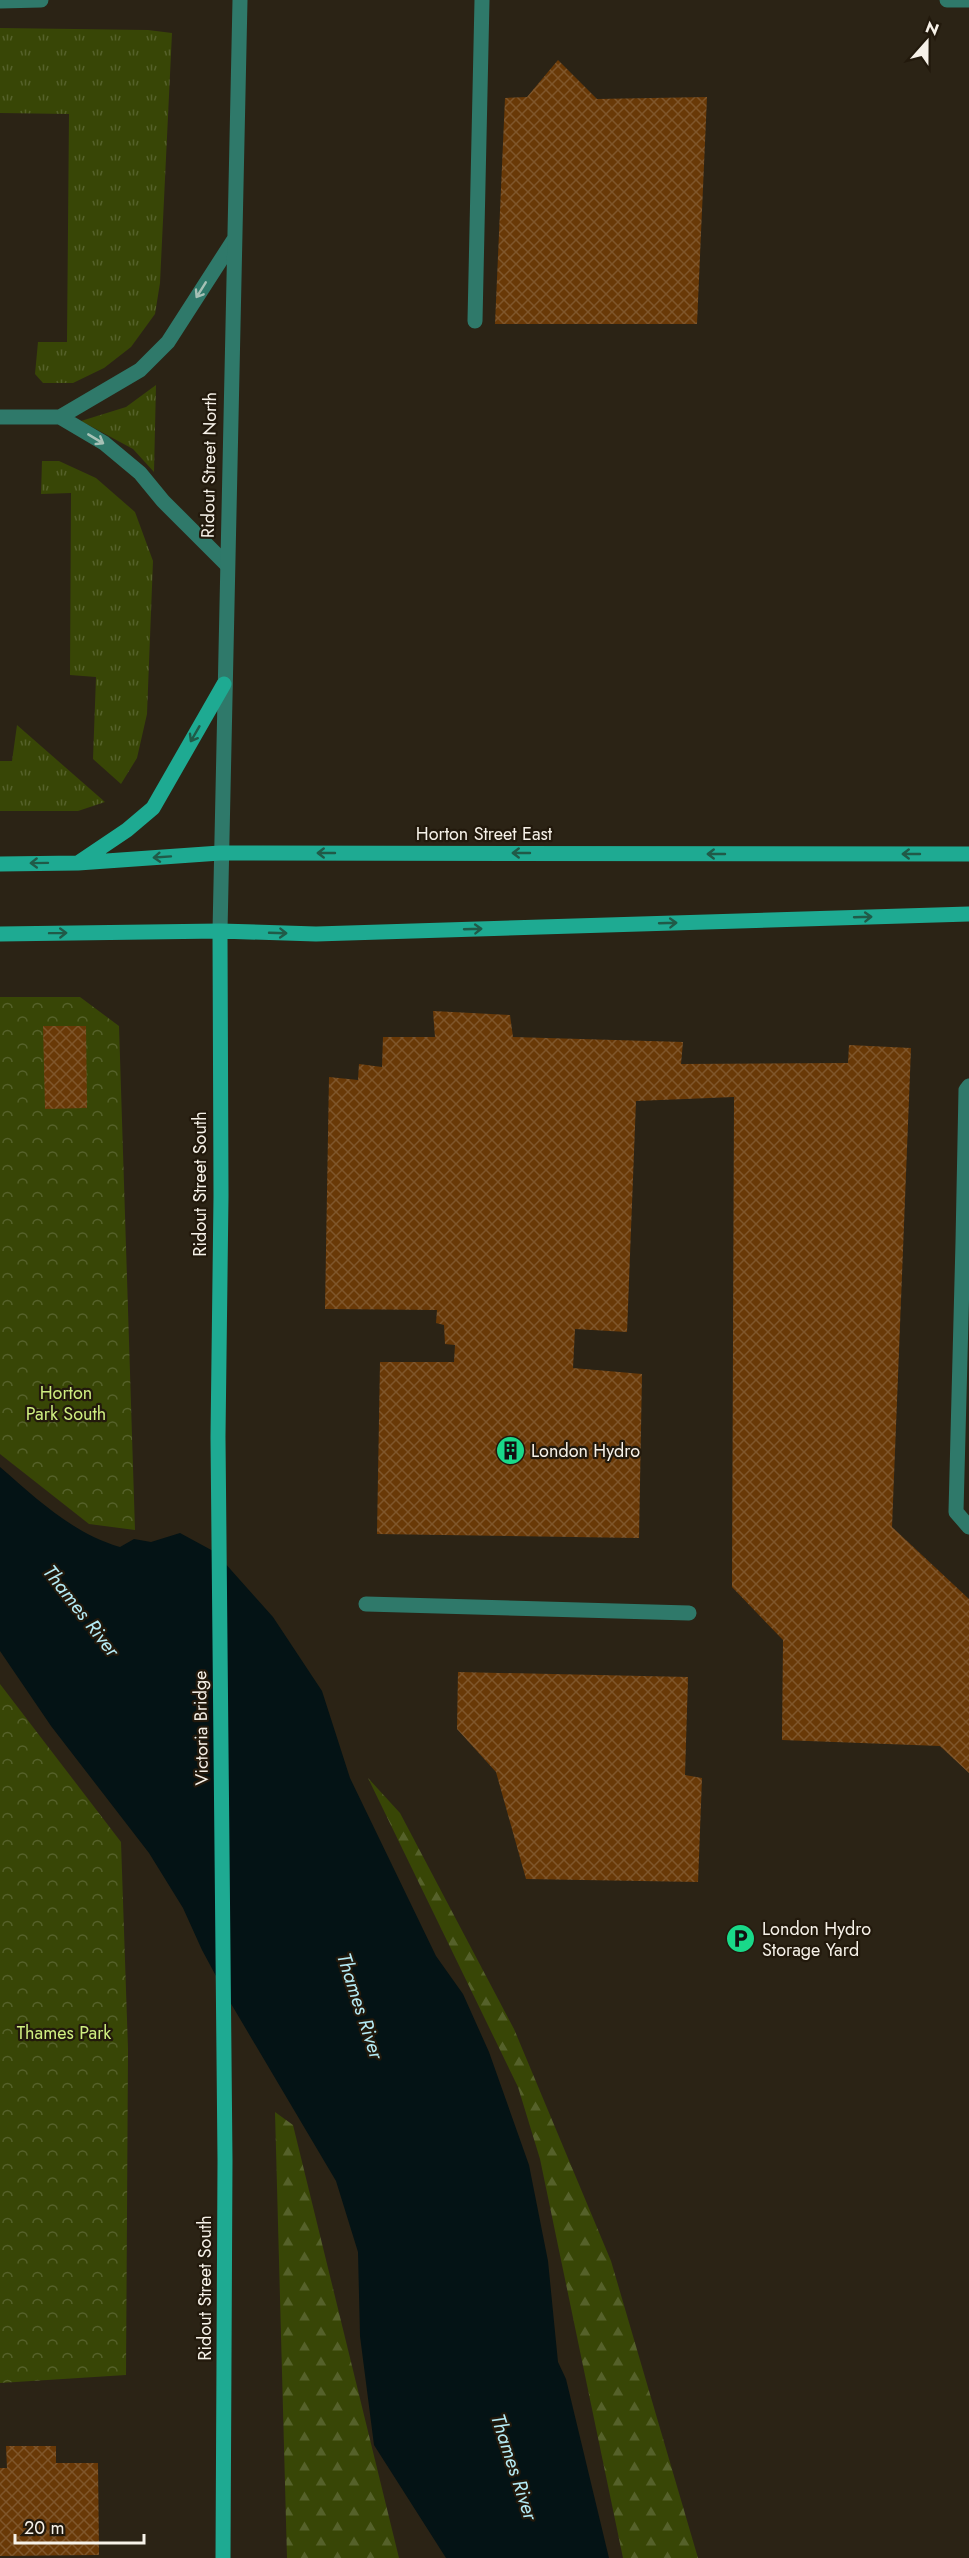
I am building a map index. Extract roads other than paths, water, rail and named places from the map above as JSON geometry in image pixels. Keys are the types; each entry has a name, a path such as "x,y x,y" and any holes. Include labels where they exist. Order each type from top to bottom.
{"main road":[{"path":"78,863 127,830 153,808 224,684"},
{"name":"Horton Street East","path":"0,864 78,863 220,853 969,854"},
{"path":"0,934 219,931 316,934 969,914"},
{"name":"Ridout Street South","path":"218,1437 219,931"},
{"name":"Victoria Bridge","path":"218,1437 223,2019"},
{"name":"Ridout Street South","path":"223,2019 225,2160 223,2558"}],"street":[{"path":"0,1 41,0"},
{"name":"Ridout Street North","path":"219,931 240,0"},
{"path":"475,321 482,0"},
{"path":"947,0 969,0"},
{"path":"0,417 60,417 140,370 168,342 233,241"},
{"path":"60,417 104,443 140,473 163,501 227,565"},
{"path":"969,1086 966,1090 966,1242 956,1512 969,1527"},
{"path":"366,1604 689,1613"}],"water":[{"name":"Thames River","path":"0,1467 56,1514 103,1541 120,1547 134,1539 151,1542 180,1533 215,1552 273,1617 322,1691 350,1778 436,1956 463,1994 489,2052 529,2165 548,2261 558,2362 566,2379 609,2558 446,2558 374,2445 360,2336 358,2252 336,2181 230,2002 183,1908 149,1853 51,1726 0,1651"}],"place":[{"name":"London Hydro","path":"510,1451"},
{"name":"London Hydro Storage Yard","path":"741,1939"}],"park label":[{"name":"Horton Park South","path":"66,1403"},
{"name":"Thames Park","path":"64,2033"}]}
